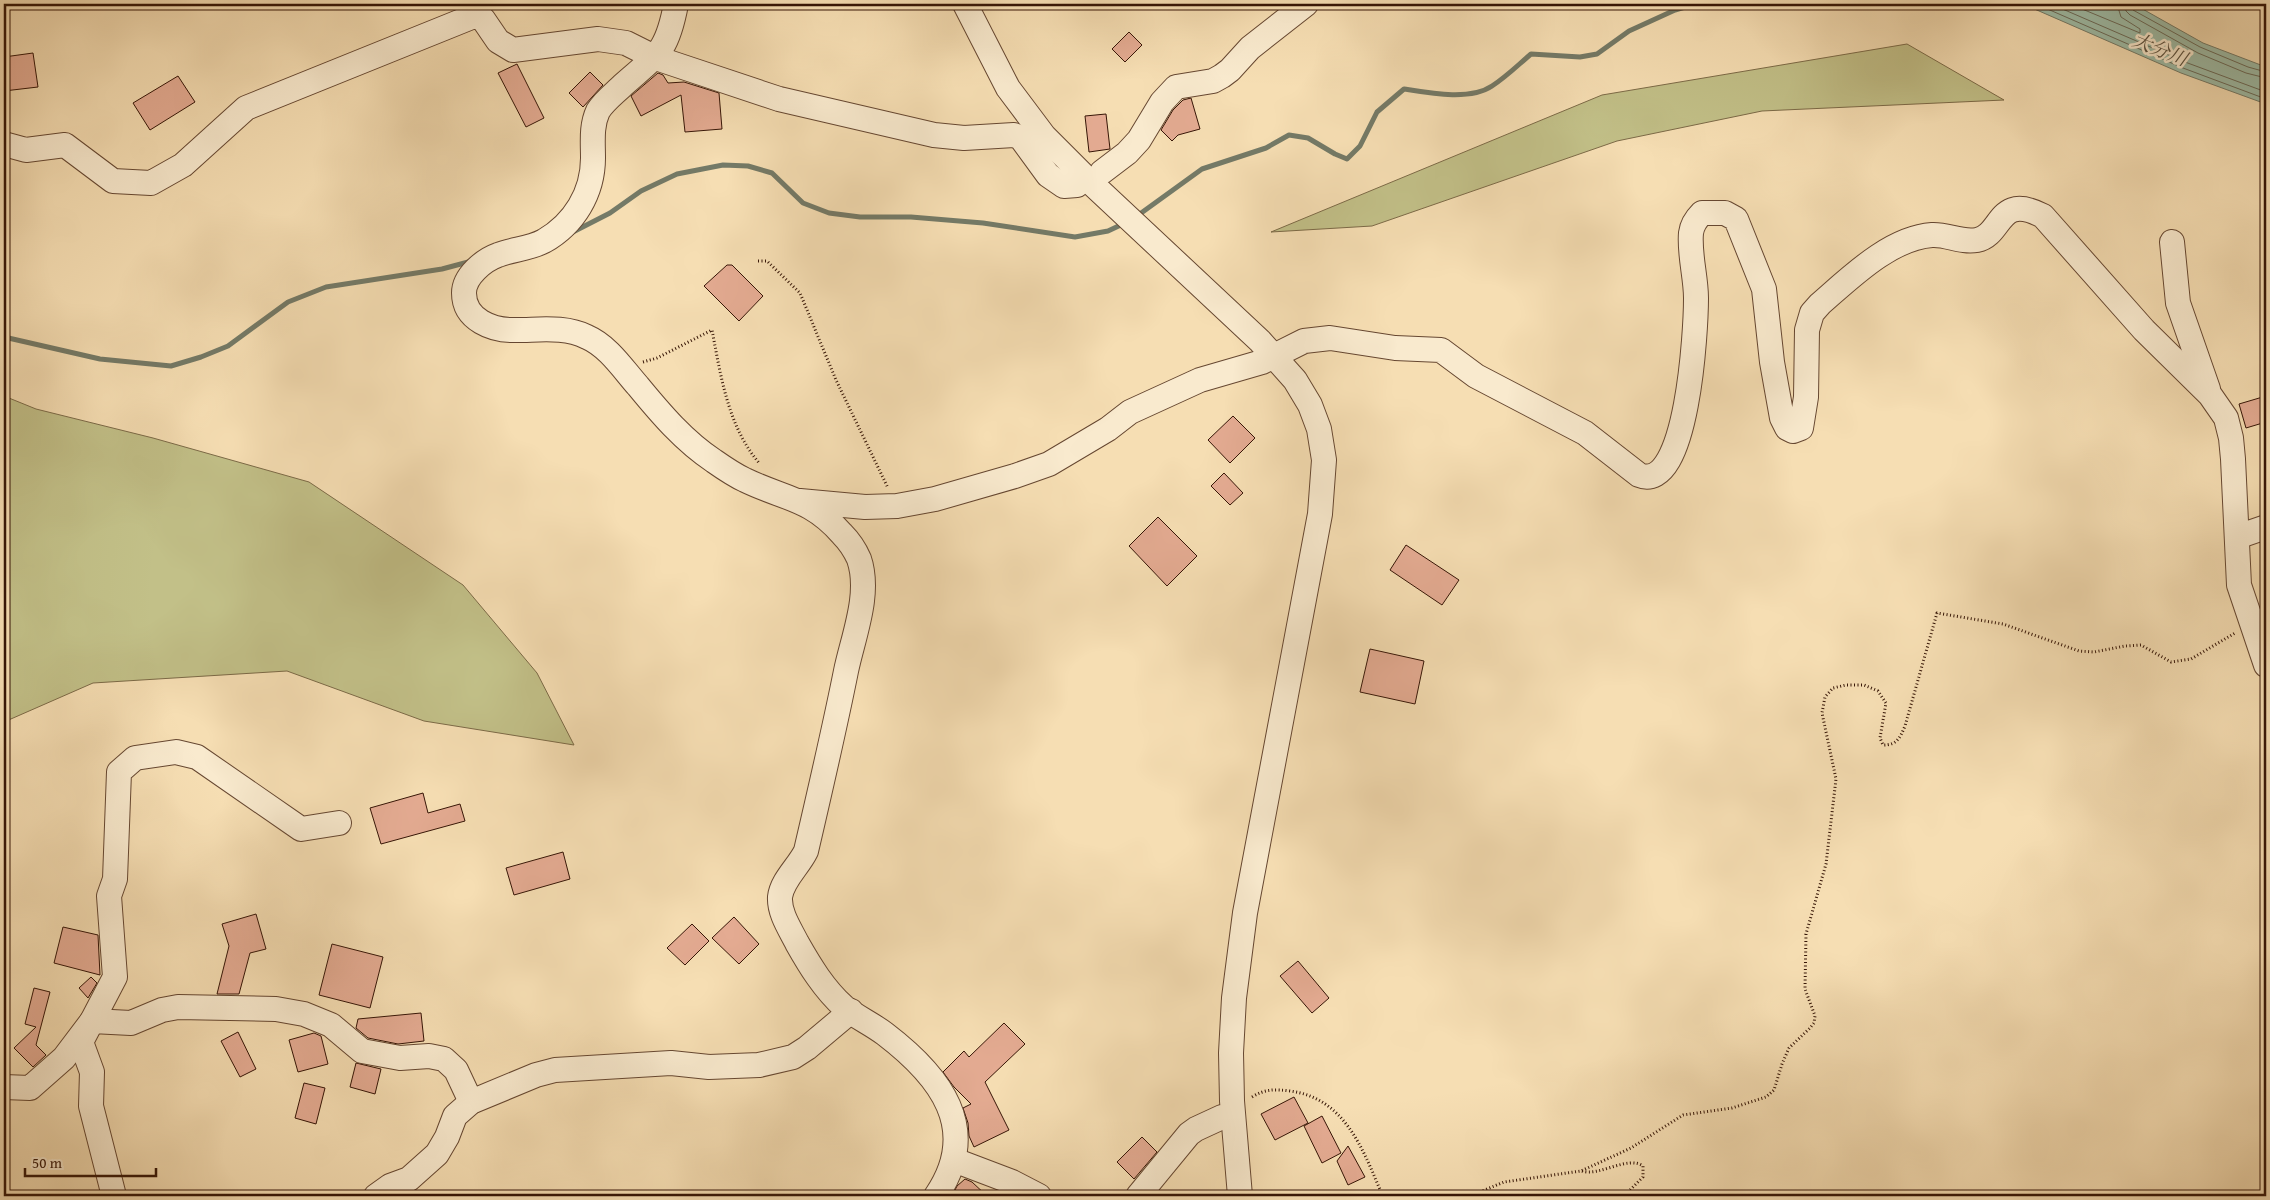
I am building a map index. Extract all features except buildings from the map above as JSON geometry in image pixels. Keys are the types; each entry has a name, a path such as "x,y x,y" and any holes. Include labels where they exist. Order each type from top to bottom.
{"street":[{"path":"676,4 668,38 656,58 611,96 598,112 592,133 593,166 590,185 571,220 541,242 498,255 471,274 464,289 467,306 472,314 488,326 510,331 560,329 573,332 595,342 617,363 665,418 696,448 745,480 800,501 820,513 846,538 858,558 862,583 860,611 824,778 806,851 801,863 782,887 780,905 784,918 815,973 836,999 885,1033 927,1071 935,1081 953,1113 956,1130 954,1160 949,1174 936,1196"},
{"path":"965,4 1008,88 1044,136 1268,349 1302,391 1315,418 1321,440 1324,476 1320,514 1245,913 1234,998 1231,1061 1232,1109 1240,1196"},
{"path":"4,144 26,150 65,145 113,182 151,183 183,165 246,108 474,16 483,19 498,41 513,50 598,39 626,43 656,58 779,99 934,135 964,138 1014,136 1021,138 1048,175 1064,186 1089,179 1128,153 1139,140 1162,102 1176,87 1213,80 1222,76 1250,48 1306,4"},
{"path":"800,501 865,507 896,506 976,488 1049,464 1145,405 1268,349 1304,341 1330,338 1395,348 1440,350 1476,376 1585,433 1639,475 1646,478 1655,476 1667,462 1676,440 1687,400 1693,368 1696,295 1691,233 1695,221 1702,214 1714,211 1725,212 1736,220 1764,289 1772,362 1782,418 1786,428 1793,431 1801,428 1804,420 1808,371 1807,330 1812,312 1820,304 1881,255 1909,241 1932,235 1960,241 1978,240 1986,236 2004,215 2016,210 2030,209 2043,216 2144,330 2210,395 2226,418 2231,438 2239,586 2266,665"},
{"path":"2172,242 2178,303 2210,395"},
{"path":"2237,537 2266,527"},
{"path":"114,1196 91,1106 92,1072 81,1042 115,977 109,896 115,879 118,772 135,758 176,752 197,757 300,829 339,823"},
{"path":"92,1021 131,1022 162,1010 178,1007 276,1009 304,1014 331,1025 362,1051 400,1058 429,1056 444,1059 456,1070 471,1102"},
{"path":"376,1196 390,1186 409,1179 437,1154 447,1137 455,1116 471,1102 536,1075 555,1070 671,1063 709,1067 759,1065 792,1057 807,1048 851,1011"},
{"path":"4,1087 30,1088 64,1058 92,1021"},
{"path":"1138,1196 1189,1134 1222,1117"},
{"path":"954,1160 1012,1182 1039,1196"}],"path":[{"path":"758,262 767,261 800,293 836,380 896,506"},
{"path":"617,363 642,362 657,358 712,330 731,413 744,442 763,468"},
{"path":"1470,1196 1504,1182 1581,1171 1631,1148 1683,1115 1732,1108 1766,1097 1774,1090 1789,1048 1814,1023 1815,1016 1805,989 1806,934 1826,864 1836,779 1822,713 1825,697 1833,688 1846,685 1864,685 1878,691 1886,703 1880,738 1883,745 1892,745 1899,740 1905,726 1937,613 2010,626 2059,646 2079,651 2094,652 2141,645 2171,662 2191,659 2214,647 2250,622"},
{"path":"1222,1117 1261,1092 1271,1089 1298,1092 1325,1103 1339,1114 1358,1140 1380,1192 1384,1196"},
{"path":"1581,1171 1589,1174 1630,1163 1638,1163 1643,1166 1642,1177 1624,1196"}],"shaded area":[{"path":"1907,44 2004,100 1762,111 1617,141 1372,226 1271,232 1602,95"},
{"path":"4,396 36,409 153,438 309,482 463,585 537,673 574,745 424,721 287,671 93,683 4,722"}],"water":[{"name":"大分川","path":"2023,4 2127,4 2139,7 2203,43 2266,67 2266,104 2181,73"}],"waterway":[{"path":"1137,216 1202,169 1266,148 1289,135 1308,138 1347,159 1360,146 1377,112 1404,89 1449,95 1483,91 1502,79 1531,54 1580,57 1597,54 1629,31 1675,10 1695,4"},
{"path":"569,234 610,213 641,191 677,174 723,165 748,166 772,173 803,203 829,213 860,217 911,217 983,223 1075,237 1108,231 1125,223"},
{"path":"4,337 100,359 171,366 228,346 288,302 326,287 442,269 472,261"}]}
